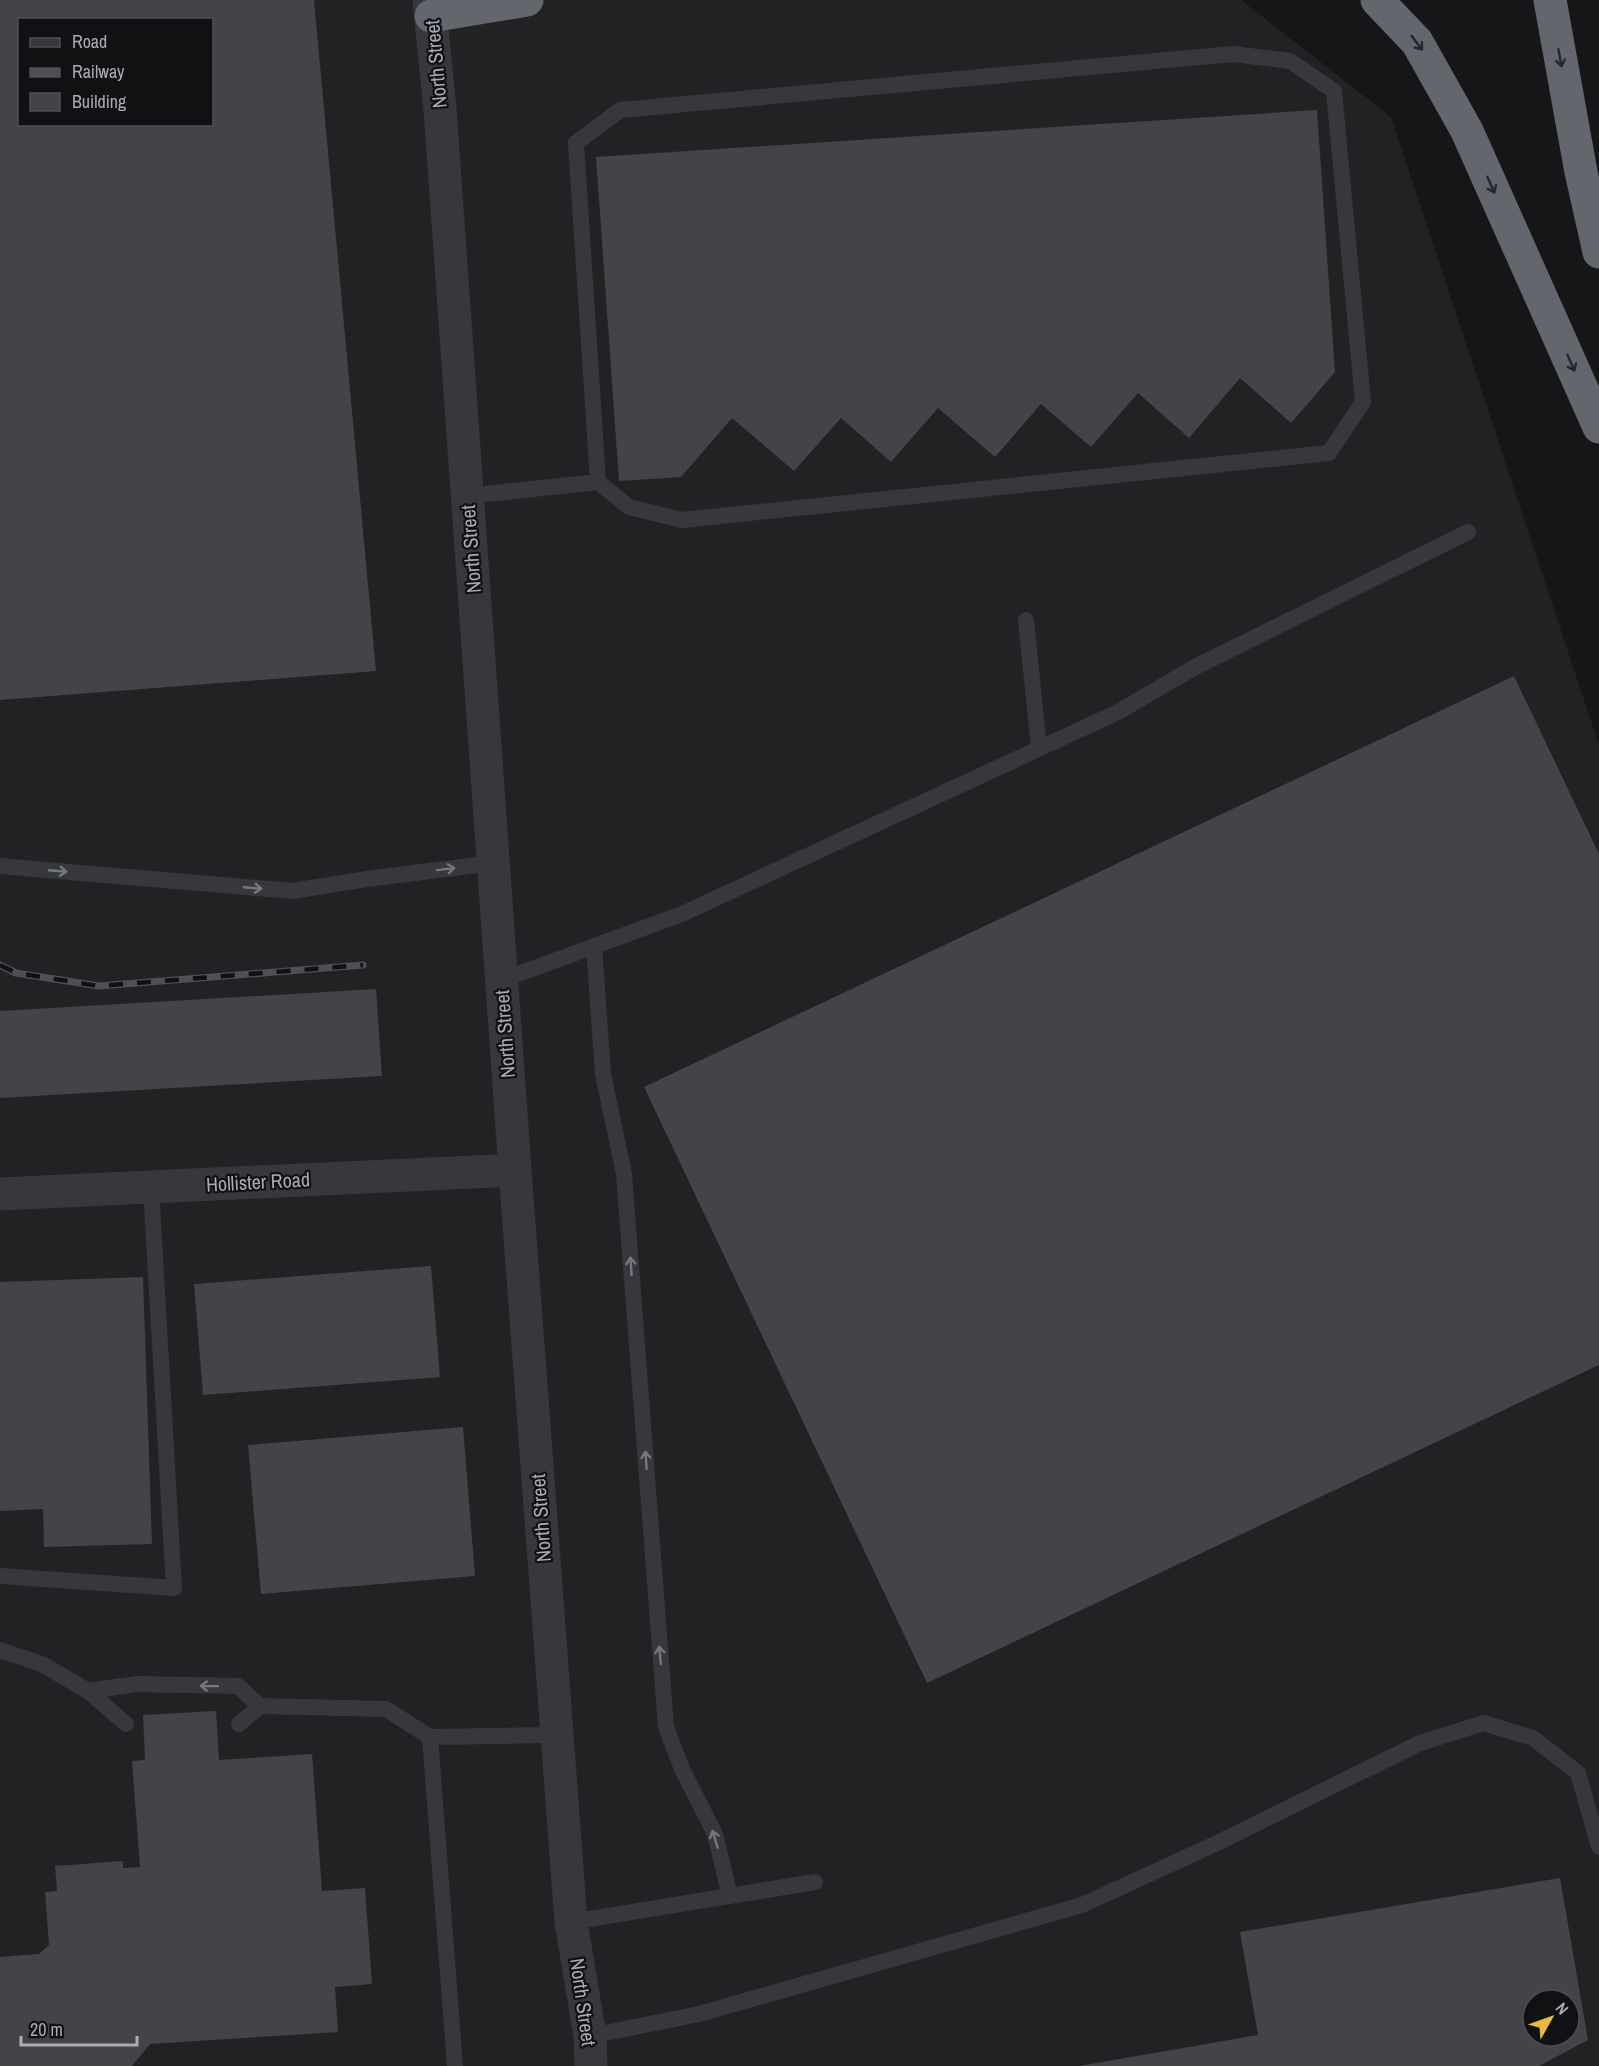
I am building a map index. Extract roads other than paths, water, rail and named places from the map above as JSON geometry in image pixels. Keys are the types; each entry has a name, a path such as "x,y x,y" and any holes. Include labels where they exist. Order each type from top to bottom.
{"highway":[{"path":"430,8 527,0"},
{"path":"1377,0 1418,42 1464,124 1599,427"},
{"path":"1550,0 1581,172 1599,252"}],"street":[{"name":"North Street","path":"430,8 441,121 557,1735 572,1922 591,2051"},
{"name":"Hollister Road","path":"0,1194 515,1170"}],"lane":[{"path":"467,496 598,482 629,507 682,520 1329,453 1363,402 1334,91 1290,61 1233,54 620,110 576,143 598,482"},
{"path":"502,980 682,914 1118,712 1195,667 1468,532"},
{"path":"1026,620 1039,748"},
{"path":"0,866 292,891 493,863"},
{"path":"594,946 603,1074 624,1174 666,1726 682,1769 715,1834 730,1896"},
{"path":"0,1576 174,1588 151,1187"},
{"path":"0,1650 42,1664 88,1691 126,1725"},
{"path":"88,1691 137,1684 237,1686 260,1706 386,1709 430,1737 557,1735"},
{"path":"239,1724 260,1706"},
{"path":"591,2051 699,2014 1082,1905 1215,1844 1420,1743 1483,1723 1533,1738 1578,1773 1599,1847"},
{"path":"430,1737 455,2066"},
{"path":"572,1922 815,1882"}],"railway":[{"path":"0,965 16,973 99,986 363,965"}]}
